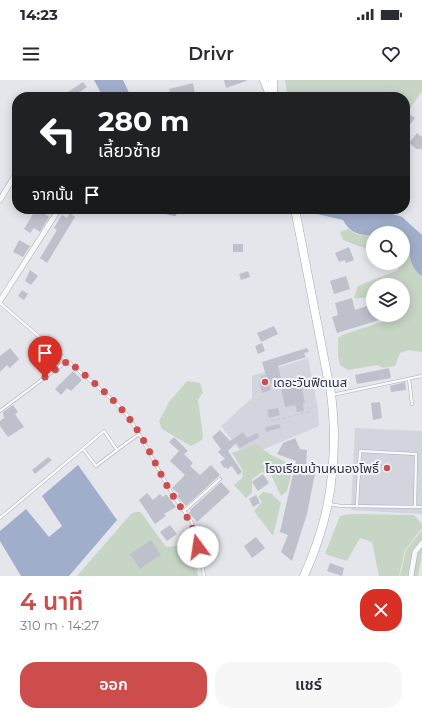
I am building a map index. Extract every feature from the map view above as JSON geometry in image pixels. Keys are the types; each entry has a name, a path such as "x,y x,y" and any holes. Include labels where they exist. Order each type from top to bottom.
{"main road":[{"path":"264,80 270,92"},
{"path":"272,92 273,80"},
{"path":"295,214 332,395 334,466 329,504 313,556 304,576"}],"street":[{"path":"0,200 12,180"},
{"path":"0,302 56,214"},
{"path":"411,576 415,552 422,543"}],"lane":[{"path":"0,302 120,408 140,434 170,492 184,511 196,533 204,576"},
{"path":"0,411 68,361"},
{"path":"332,395 422,376"},
{"path":"409,379 412,404"},
{"path":"0,518 104,431 117,450"},
{"path":"83,449 96,466 140,434"},
{"path":"357,506 360,451 416,454 415,507"},
{"path":"184,511 220,479"},
{"path":"329,504 422,507"}],"path":[{"path":"271,421 308,412 312,407"}],"shaded area":[{"path":"308,358 318,409 319,426 245,457 221,426 252,398 252,376"},
{"name":"โรงเรียนบ้านหนองโพธิ์","path":"355,428 422,431 422,514 351,510"}],"green space":[{"path":"285,80 422,80 422,91 410,109 410,92 287,92"},
{"path":"348,229 356,234 366,235 366,248 343,240 340,232"},
{"path":"410,259 415,270 422,276 422,352 409,350 400,353 395,366 383,368 377,365 348,370 340,365 338,356 338,338 345,334 382,322 410,322 410,278 378,278 398,270 410,270"},
{"path":"366,283 366,297 356,299 354,297 358,286"},
{"path":"187,381 200,383 203,392 198,400 203,435 202,440 191,446 162,429 159,421 169,402"},
{"path":"256,444 271,455 286,462 292,471 287,491 281,496 271,475 262,472 252,479 252,493 246,498 234,485 242,478 243,471 232,453"},
{"path":"263,492 272,494 281,503 273,536 254,511 262,502 258,497"},
{"path":"140,512 143,515 166,547 177,546 190,549 194,556 198,576 77,576 131,514"},
{"path":"351,514 414,515 422,524 422,528 405,550 399,576 379,576 372,542 360,538 347,561 325,554 340,516"},
{"path":"422,530 422,553 418,576 400,576 406,550"}],"water":[{"path":"94,80 123,80 129,92 100,92"},
{"path":"165,214 177,214 175,216"},
{"path":"317,214 392,214 402,217 422,235 422,276 415,270 410,259 410,226 366,226 366,235 352,231 343,220"},
{"path":"78,465 117,520 69,576 21,576 0,541 0,531 26,509 49,537 62,526 42,496"}],"building":[{"path":"224,80 246,80 246,81 226,88"},
{"path":"83,82 87,87 80,92 68,92"},
{"path":"193,83 195,92 170,92 169,89"},
{"path":"410,115 415,118 410,124"},
{"path":"417,133 422,137 422,150 419,148 418,150 410,144"},
{"path":"33,214 45,214 49,217 40,232 34,228 30,233 24,229"},
{"path":"69,214 75,217 47,263 40,258 57,230 54,228 62,215 67,218"},
{"path":"19,240 30,246 23,257 13,252"},
{"path":"233,244 243,244 243,252 233,252"},
{"path":"349,247 354,260 346,263 345,260 339,262 335,253"},
{"path":"30,270 38,276 31,285 25,281"},
{"path":"248,271 250,277 241,280 239,274"},
{"path":"346,276 350,289 334,294 330,281"},
{"path":"22,290 28,294 24,300 18,296"},
{"path":"352,298 355,310 366,306 366,322 373,322 337,333 332,317 338,315 335,303"},
{"path":"274,326 278,334 261,342 257,333"},
{"path":"262,343 265,351 258,354 255,346"},
{"path":"10,348 19,359 10,368 7,365 0,372 0,356"},
{"path":"307,348 309,352 304,353 306,357 278,366 281,378 271,381 272,383 269,384 271,390 262,393 259,381 262,380 261,376 266,375 262,362"},
{"path":"39,349 47,356 37,367 29,361"},
{"path":"389,368 391,378 357,384 355,375"},
{"path":"73,371 82,380 71,391 67,388 61,395 55,389"},
{"path":"304,381 305,388 302,388 305,403 303,403 304,411 297,412 295,405 285,407 281,388"},
{"path":"405,382 406,390 391,392 390,386"},
{"path":"380,402 382,418 373,420 371,403"},
{"path":"13,405 18,412 15,414 24,427 8,437 0,426 0,421 4,418 3,412"},
{"path":"278,408 280,415 269,418 267,410"},
{"path":"279,424 281,428 266,432 265,427"},
{"path":"220,430 230,441 243,432 247,438 257,433 259,435 258,438 240,448 236,443 228,451 242,472 238,475 232,466 227,469 226,467 224,468 220,462 225,459 218,452 221,449 212,437"},
{"path":"174,437 188,451 184,454 193,463 190,466 200,475 211,465 220,475 186,506 177,496 179,494 172,488 185,475 170,461 179,451 169,442"},
{"path":"295,438 300,449 307,450 306,466 316,468 307,514 292,561 281,552 288,535 280,532 296,461 277,454 283,443"},
{"path":"48,457 52,460 35,474 32,470"},
{"path":"263,474 269,483 258,491 252,482"},
{"path":"221,482 230,492 197,522 189,513 191,511 190,510"},
{"path":"147,493 153,500 160,494 163,497 166,494 176,507 164,514 166,516 155,524 139,500"},
{"path":"256,495 260,503 253,507 249,499"},
{"path":"170,525 177,534 167,541 160,532"},
{"path":"186,533 190,539 184,543 180,537"},
{"path":"256,537 265,548 252,558 244,546"},
{"path":"151,540 161,555 140,569 130,554"},
{"path":"330,563 344,568 342,576 327,571"}],"place":[{"name":"เดอะวันฟิตเนส","path":"265,382"},
{"name":"โรงเรียนบ้านหนองโพธิ์","path":"387,468"}],"route":[{"path":"45,377 68,361 108,395 125,412 140,434 170,492 191,521 196,533 198,547"}]}
